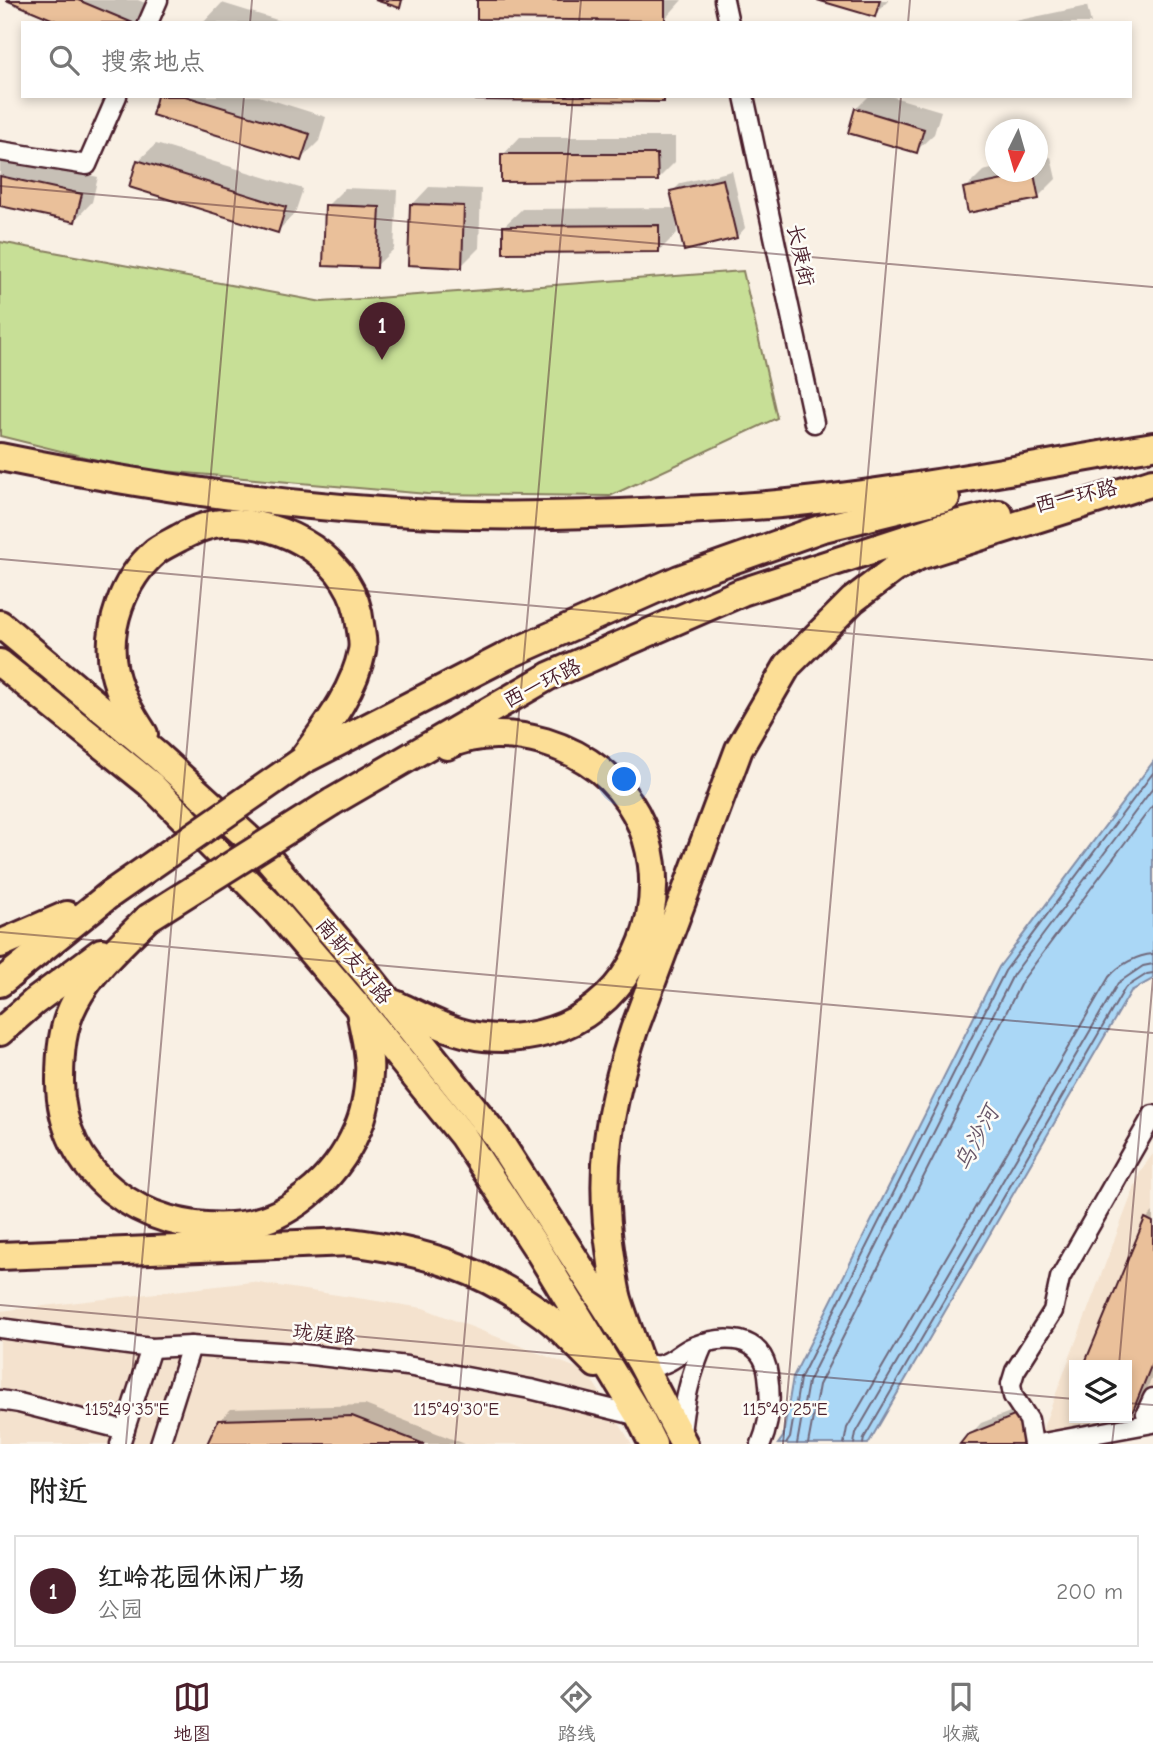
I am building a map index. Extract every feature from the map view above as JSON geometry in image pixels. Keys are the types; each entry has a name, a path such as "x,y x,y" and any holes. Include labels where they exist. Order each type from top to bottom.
{"highway":[{"path":"0,457 102,478 272,500 432,514 534,516 804,502 914,488 1153,448"},
{"name":"西一环路","path":"0,983 109,895 302,761 508,655 679,579 820,529 1153,448"},
{"path":"683,1440 639,1359 617,1297 607,1231 604,1177 609,1122 619,1076 739,749 788,665 853,600 894,569 919,556 1153,480"},
{"name":"西一环路","path":"0,1032 34,1002 148,918 332,802 549,676 742,592 939,528 1153,480"},
{"path":"158,756 126,707 114,671 112,642 118,608 132,580 156,551 192,531 223,523 258,525 289,534 322,555 345,580 359,610 363,648 352,683 332,719 302,761"},
{"name":"南斯友好路","path":"0,624 158,756 260,849 389,1002 496,1136 639,1359"},
{"name":"南斯友好路","path":"6,672 150,784 275,910 463,1136 538,1250 621,1387"},
{"path":"332,802 453,743 490,735 522,735 555,746 586,761 613,784 634,810 648,841 654,877 650,922 636,959 615,990 592,1011 541,1034 512,1038 482,1037 447,1028 389,1002"},
{"path":"0,944 109,895"},
{"path":"148,918 95,973 74,1003 64,1032 60,1059 64,1118 73,1143 89,1168 109,1190 141,1209 171,1221 204,1226 234,1226 264,1219 292,1206 320,1185 341,1160 358,1130 366,1104 370,1070 360,1009"},
{"path":"0,1256 349,1242 420,1253 463,1267 503,1286 546,1317 621,1387 653,1444"}],"street":[{"path":"149,21 158,0"},
{"path":"724,0 729,21"},
{"path":"0,151 87,165 116,98"},
{"name":"长庚街","path":"744,98 814,423"},
{"path":"1153,1115 1060,1278 1053,1311 1015,1371 1011,1384 1013,1396 1029,1420 1035,1444 1153,1421"},
{"name":"珑庭路","path":"0,1327 151,1348 191,1346 294,1353 407,1366 530,1389 639,1416"},
{"path":"639,1359 647,1365 656,1366 704,1343 730,1338 744,1341 763,1359 768,1368 767,1424 761,1444"},
{"path":"683,1440 684,1411 689,1386 704,1343"},
{"path":"160,1444 191,1346"},
{"path":"0,1400 19,1403 123,1437 151,1348"},
{"path":"1153,1398 1146,1413 1153,1421"}],"shaded area":[{"path":"1153,1154 1153,1390 1141,1421 1132,1422 1132,1360 1069,1360 1069,1423 1124,1423 1041,1433 1141,1170"},
{"path":"252,1282 423,1308 587,1372 632,1444 0,1444 0,1311"}],"green space":[{"path":"0,242 322,302 743,271 777,418 610,496 427,494 129,468 0,436"}],"water":[{"name":"乌沙河","path":"1153,762 1153,979 1131,991 868,1444 778,1444 783,1437 793,1377 999,967"}],"building":[{"path":"6,0 78,0 128,21 56,21"},
{"path":"375,0 402,0 400,8"},
{"path":"477,0 665,0 665,21 477,19"},
{"path":"817,0 880,0 875,17"},
{"path":"156,98 192,98 310,134 301,161 152,115"},
{"path":"664,98 664,102 476,100"},
{"path":"855,108 924,129 917,153 848,133"},
{"path":"501,154 657,154 658,181 501,182"},
{"path":"137,160 286,207 278,233 129,187"},
{"path":"0,176 82,194 75,222 0,206"},
{"path":"723,179 737,238 684,251 670,191"},
{"path":"993,182 1036,182 1039,199 968,213 963,188"},
{"path":"410,204 464,206 462,268 408,265"},
{"path":"325,205 380,207 377,268 323,266"},
{"path":"659,225 659,252 503,253 503,226"},
{"path":"1145,1218 1153,1222 1153,1361 1132,1413 1132,1360 1086,1360"},
{"path":"1019,1414 1027,1444 960,1444 967,1435"},
{"path":"352,1416 424,1444 207,1444 218,1420"}],"place":[{"name":"红岭花园休闲广场","path":"382,360"}]}
